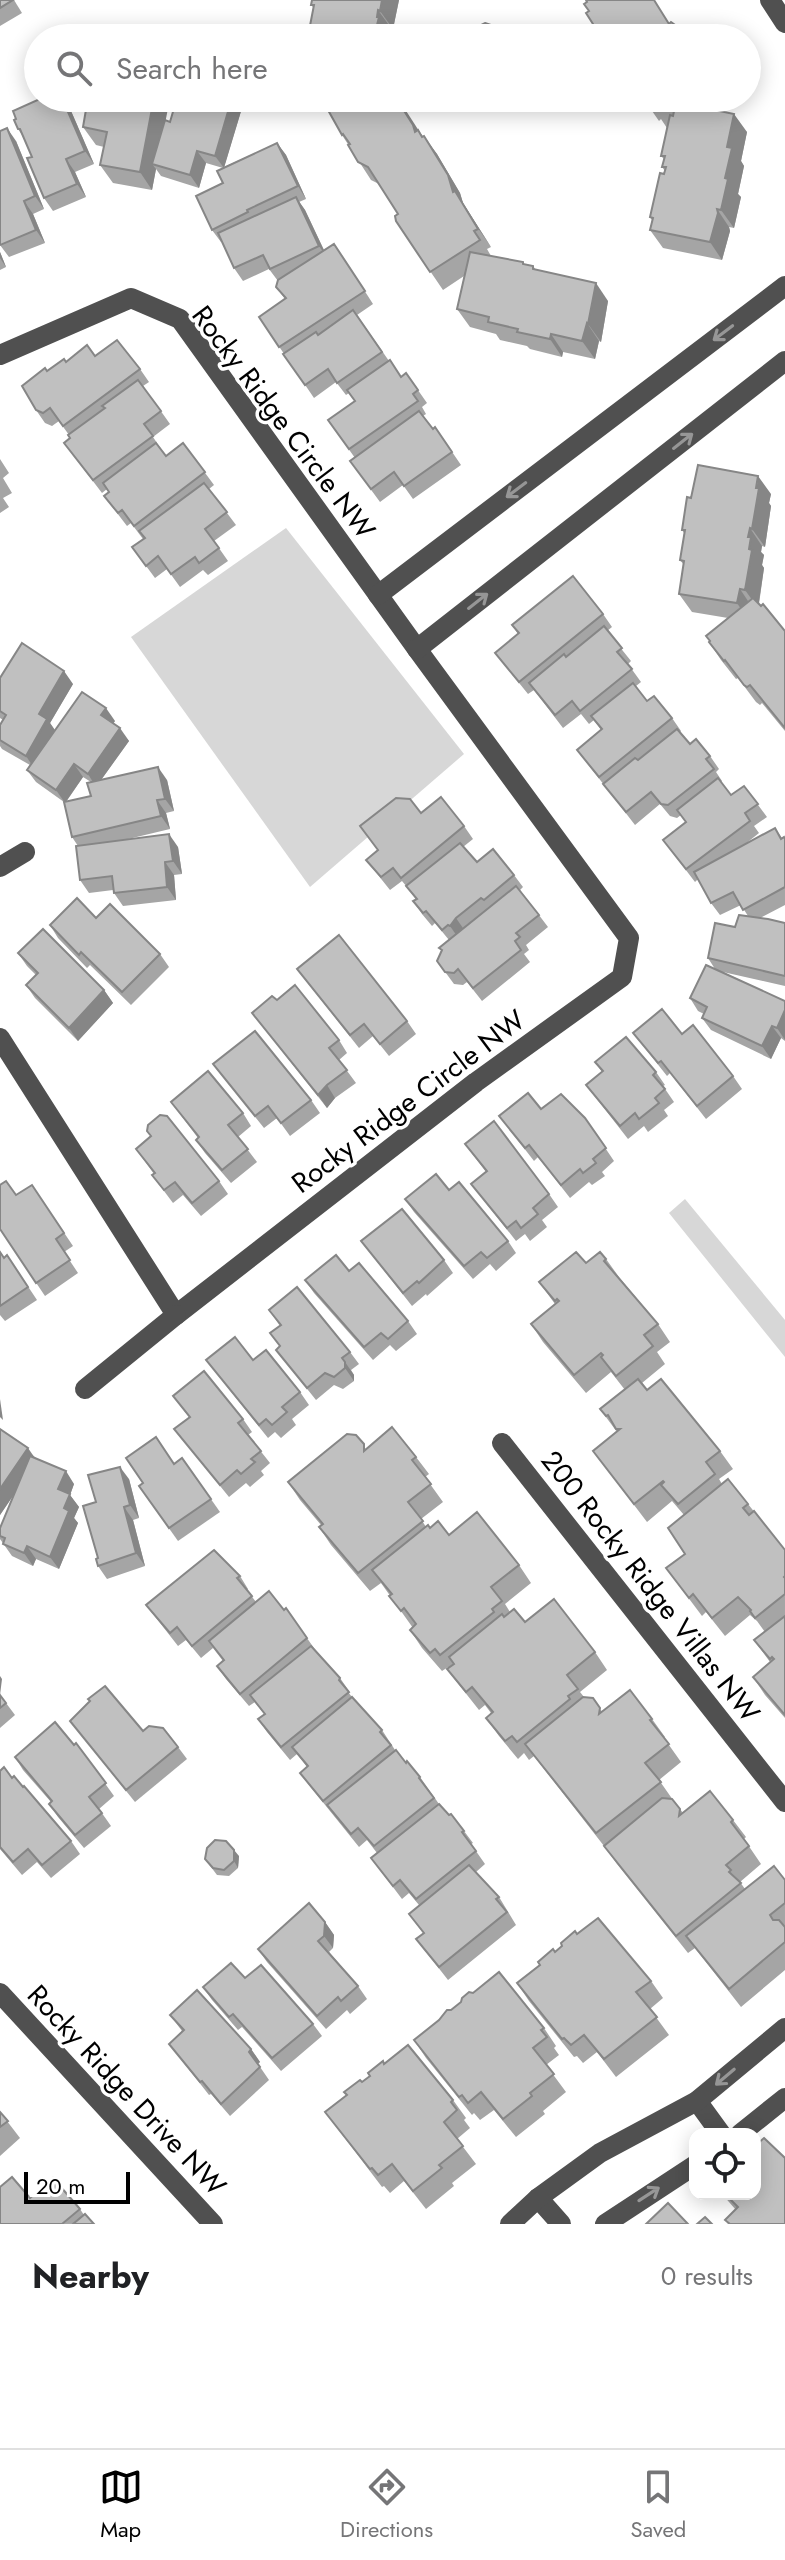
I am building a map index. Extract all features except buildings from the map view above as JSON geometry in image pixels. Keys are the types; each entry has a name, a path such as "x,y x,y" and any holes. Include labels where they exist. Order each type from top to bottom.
{"street":[{"path":"770,0 785,23"},
{"path":"378,595 785,286"},
{"name":"Rocky Ridge Circle NW","path":"0,355 131,298 180,319 629,938 622,977 476,1082 85,1389"},
{"path":"417,649 785,361"},
{"path":"0,867 25,852"},
{"path":"0,1038 176,1315"},
{"name":"200 Rocky Ridge Villas NW","path":"502,1443 785,1802"},
{"name":"Rocky Ridge Drive NW","path":"0,1993 213,2224"},
{"path":"510,2224 538,2198 600,2153 697,2101 785,2028"},
{"path":"748,2128 785,2098"},
{"path":"697,2101 717,2128"},
{"path":"605,2224 689,2169"},
{"path":"538,2198 561,2224"}],"shaded area":[{"path":"286,528 464,754 310,887 131,637"},
{"path":"685,1199 785,1320 785,1357 669,1213"}]}
